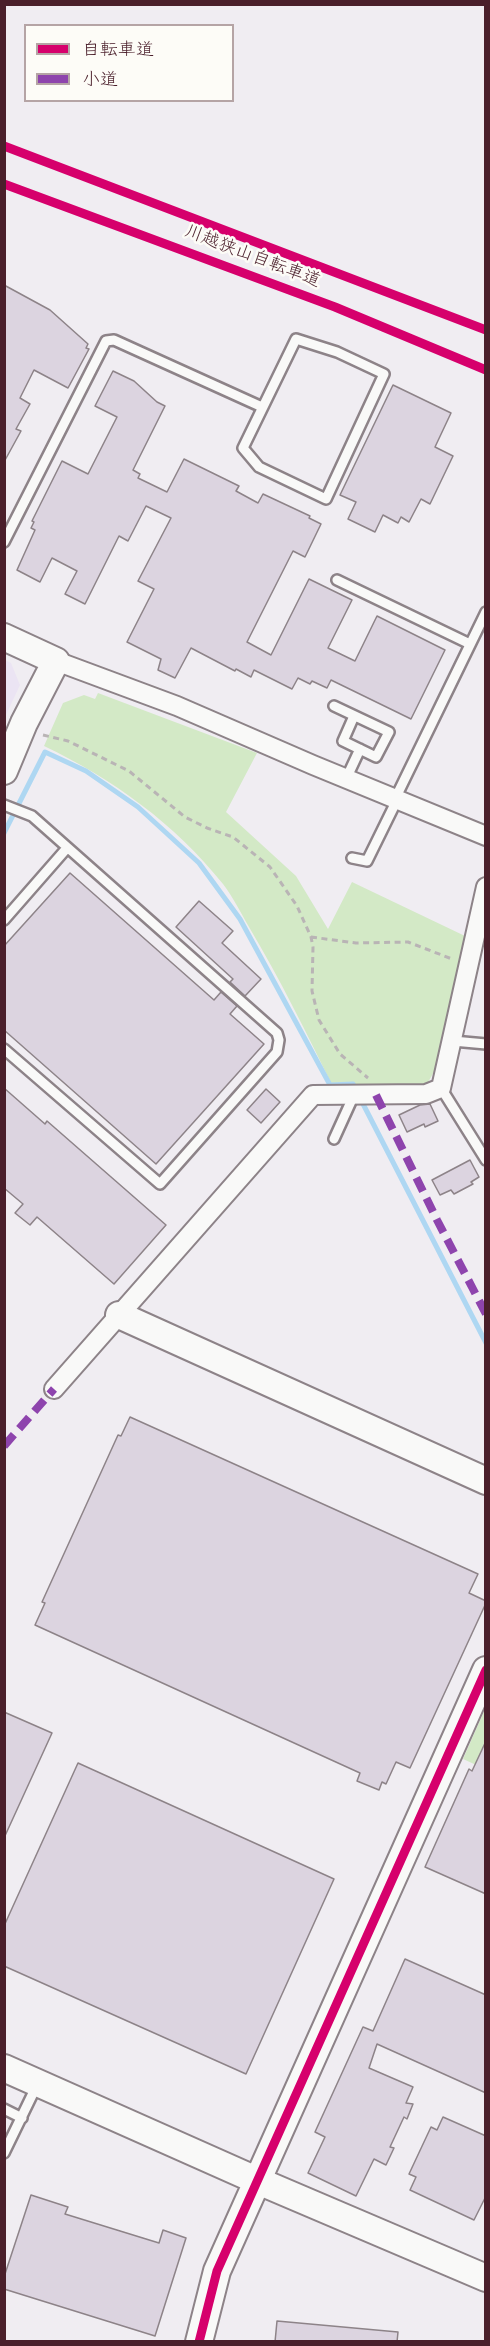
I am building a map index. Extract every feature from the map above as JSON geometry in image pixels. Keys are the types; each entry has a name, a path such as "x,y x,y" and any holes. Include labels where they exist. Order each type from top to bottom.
{"street":[{"path":"4,637 56,661 177,706 486,836"},
{"path":"4,771 24,723 56,661"},
{"path":"54,1389 313,1095 426,1094 441,1088 486,886"},
{"path":"119,1315 486,1481"},
{"path":"199,2342 217,2271 486,1670"},
{"path":"4,2068 256,2180 486,2278"}],"lane":[{"path":"296,339 337,352 384,374 326,499 259,467 243,448 262,407 296,339"},
{"path":"4,542 106,341 114,340 262,407"},
{"path":"337,580 470,644"},
{"path":"352,858 367,861 486,612"},
{"path":"334,706 389,732 376,757 343,741 354,716"},
{"path":"346,779 360,749"},
{"path":"4,806 32,816 277,1033 279,1047 160,1184 4,1049"},
{"path":"4,920 67,848"},
{"path":"453,1041 486,1044"},
{"path":"441,1088 486,1160"},
{"path":"334,1139 354,1095"},
{"path":"4,2153 38,2083"},
{"path":"4,2109 22,2118"}],"path":[{"path":"43,735 69,741 129,771 185,817 233,837 270,867 297,906 310,937 313,947 312,991 320,1020 340,1054 388,1093"},
{"path":"310,937 356,944 408,942 468,966"}],"shaded area":[{"path":"5,660 11,663 20,685 5,717"}],"green space":[{"path":"98,693 257,753 226,812 296,876 328,929 352,882 465,936 439,1063 427,1084 334,1089 272,967 223,884 184,842 141,805 94,773 44,746 63,703 84,695 95,699"},
{"path":"485,1709 485,1769 463,1759"}],"building":[{"path":"4,285 50,310 88,344 86,348 89,349 68,388 34,370 20,398 30,404 16,429 21,431 4,462"},
{"path":"113,371 134,381 157,402 165,406 133,470 140,474 138,478 167,492 184,459 239,486 236,491 258,503 263,494 310,516 309,518 321,524 305,557 293,551 247,642 271,655 309,579 352,600 328,648 355,661 377,616 445,650 411,719 331,680 327,688 298,678 292,689 254,670 251,677 236,669 235,671 191,648 175,678 158,670 161,659 127,642 154,589 138,581 171,518 146,506 128,541 119,536 85,604 65,594 77,571 52,558 40,582 17,570 35,530 31,528 34,522 32,521 62,461 88,474 117,417 95,406"},
{"path":"393,385 451,413 435,447 453,456 430,504 421,499 409,522 401,517 398,523 383,515 375,532 348,519 356,502 340,495"},
{"path":"70,873 214,1000 221,992 237,1006 230,1014 264,1044 156,1164 4,1030 4,946"},
{"path":"199,901 233,931 222,943 261,979 245,996 230,982 233,979 176,927"},
{"path":"4,1088 45,1124 47,1121 166,1225 114,1284 37,1217 30,1225 15,1213 23,1204 4,1188"},
{"path":"266,1089 280,1102 261,1123 247,1110"},
{"path":"430,1104 438,1121 425,1127 424,1124 407,1132 399,1115 420,1105"},
{"path":"470,1160 479,1177 471,1182 473,1184 454,1194 451,1190 440,1195 432,1180"},
{"path":"130,1417 478,1574 469,1593 486,1603 410,1768 396,1762 386,1784 382,1782 379,1790 357,1781 360,1773 35,1625 45,1603 42,1602 118,1435 121,1436"},
{"path":"4,1712 52,1733 4,1838"},
{"path":"486,1741 486,1894 425,1867 469,1769 472,1771"},
{"path":"78,1763 334,1879 246,2074 4,1966 4,1926"},
{"path":"405,1959 486,1995 486,2093 377,2044 369,2068 413,2087 406,2103 413,2104 407,2119 404,2117 390,2147 394,2148 386,2165 374,2159 356,2196 308,2173 325,2137 315,2132 363,2027 373,2031"},
{"path":"443,2117 486,2136 486,2196 474,2220 410,2190 416,2177 409,2174 431,2127 437,2130"},
{"path":"31,2195 68,2207 65,2214 159,2243 163,2230 186,2238 155,2336 4,2289 4,2277"},
{"path":"277,2321 398,2332 397,2342 275,2342"}],"waterway":[{"path":"4,833 45,752 86,771 138,807 199,863 240,919 330,1085 353,1084 357,1091"},
{"path":"361,1100 486,1343"}],"marked path":[{"path":"376,1095 486,1314"},
{"path":"4,1446 54,1389"}],"cycle path":[{"name":"川越狭山自転車道","path":"4,146 486,330"},
{"name":"川越狭山自転車道","path":"4,184 335,307 486,370"},
{"path":"199,2342 217,2271 486,1670"}]}
